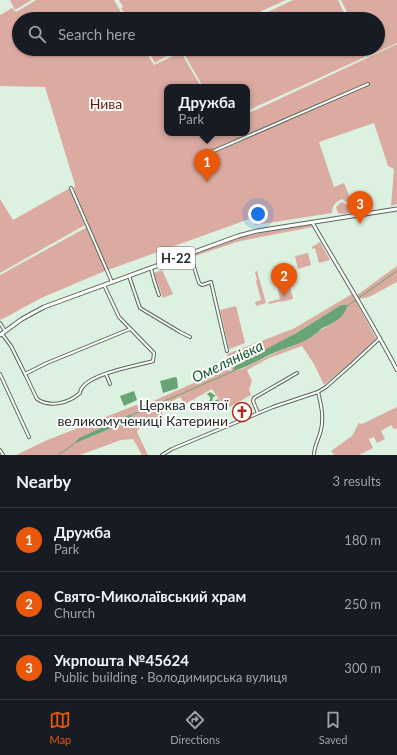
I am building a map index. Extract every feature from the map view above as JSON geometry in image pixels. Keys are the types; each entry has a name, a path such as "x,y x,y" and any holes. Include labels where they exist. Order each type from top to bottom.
{"main road":[{"name":"Н-22","path":"1,334 22,319 44,307 238,236 312,222 396,209"}],"street":[{"path":"250,136 368,84"},
{"path":"210,153 249,136"},
{"path":"71,188 112,282"},
{"path":"396,209 397,213"},
{"path":"312,222 380,337 397,370"},
{"path":"189,253 199,283 202,285 211,282 227,351"},
{"path":"151,267 159,295"},
{"path":"129,276 140,308 180,332 190,336"},
{"path":"1,334 11,346 37,399 50,404 67,401 80,393 81,388 84,385 106,374 118,369 153,361 154,353 119,318 104,285"},
{"path":"0,323 5,331"},
{"path":"25,374 47,362 130,329"},
{"path":"162,455 172,449 258,413 318,392 341,374 380,337"},
{"path":"258,413 253,401 254,398 296,373"},
{"path":"0,374 29,437"},
{"path":"106,374 110,384"},
{"path":"316,455 314,449 322,430 322,408 318,392"},
{"path":"0,450 3,455"}],"green space":[{"path":"10,0 32,0 15,10"},
{"path":"36,0 114,0 121,12 16,12"},
{"path":"119,0 286,0 259,12 124,12 121,8 123,7"},
{"path":"293,0 338,0 344,12 268,12"},
{"path":"341,0 397,0 397,43 385,49 385,12 347,12"},
{"name":"Нива","path":"12,8 16,12 12,12 12,56 148,56 154,65 173,56 183,56 199,84 164,84 164,136 250,136 250,113 371,56 385,56 385,50 397,44 397,204 391,206 394,169 388,166 374,123 319,142 334,187 344,183 354,207 342,199 335,204 332,213 255,225 252,218 105,271 41,298 1,320 0,275 89,226 75,193 75,185 45,87 0,86 0,15"},
{"path":"151,56 166,56 155,63"},
{"path":"185,56 365,57 250,110 250,84 201,84"},
{"path":"70,188 85,225 0,273 0,199 13,220"},
{"path":"341,202 345,203 351,209 352,213 338,213 336,207"},
{"path":"310,224 313,227 240,241 192,257 191,254 239,237"},
{"path":"320,242 330,260 319,263 315,248 312,249 312,247"},
{"path":"308,253 311,265 298,269 295,256"},
{"path":"397,266 397,282 369,297 359,299 357,295"},
{"path":"162,270 173,294 163,298 154,273"},
{"path":"257,271 266,303 256,306 255,302 261,300 256,281 255,272"},
{"path":"285,284 290,286 293,299 269,304 268,302 280,299 277,285"},
{"path":"352,294 376,338 351,363 324,385 314,364 302,346 269,358 247,370 252,381 249,390 251,395 226,409 212,389 185,404 180,397 160,407 163,415 140,426 137,432 148,455 142,455 133,439 121,440 80,455 16,455 45,441 136,405 142,406 225,369 232,371 227,354 293,329","holes":["341,305 335,322 314,335 242,369 233,371","131,414 131,420 74,443 79,438"]},
{"path":"236,306 245,343 229,349 220,310"},
{"path":"397,407 397,428 394,429 391,425 381,431 385,439 377,443 374,437 369,439 373,448 359,455 334,455 331,451 352,436 359,423 362,424"}],"shaded area":[{"path":"341,305 347,305 344,314 316,334 298,344 275,352 245,367 233,371 235,366 296,333"},
{"path":"175,377 177,378 178,388 163,393 160,381"},
{"path":"134,391 137,400 124,406 120,396"},
{"path":"210,392 216,396 213,397 212,402 218,399 223,406 222,412 207,409 205,404 210,400 210,397 207,394"},
{"path":"131,414 133,421 131,420 73,444 79,438"}],"waterway":[{"name":"Омелянівка","path":"347,306 397,271"},
{"name":"Омелянівка","path":"132,415 234,371"},
{"name":"Омелянівка","path":"58,455 74,444"}],"place":[{"name":"Дружба","path":"207,182"},
{"name":"Укрпошта №45624","path":"360,224"},
{"name":"Свято-Миколаївський храм","path":"284,296"},
{"name":"Церква святої великомучениці Катерини","path":"242,412"}]}
